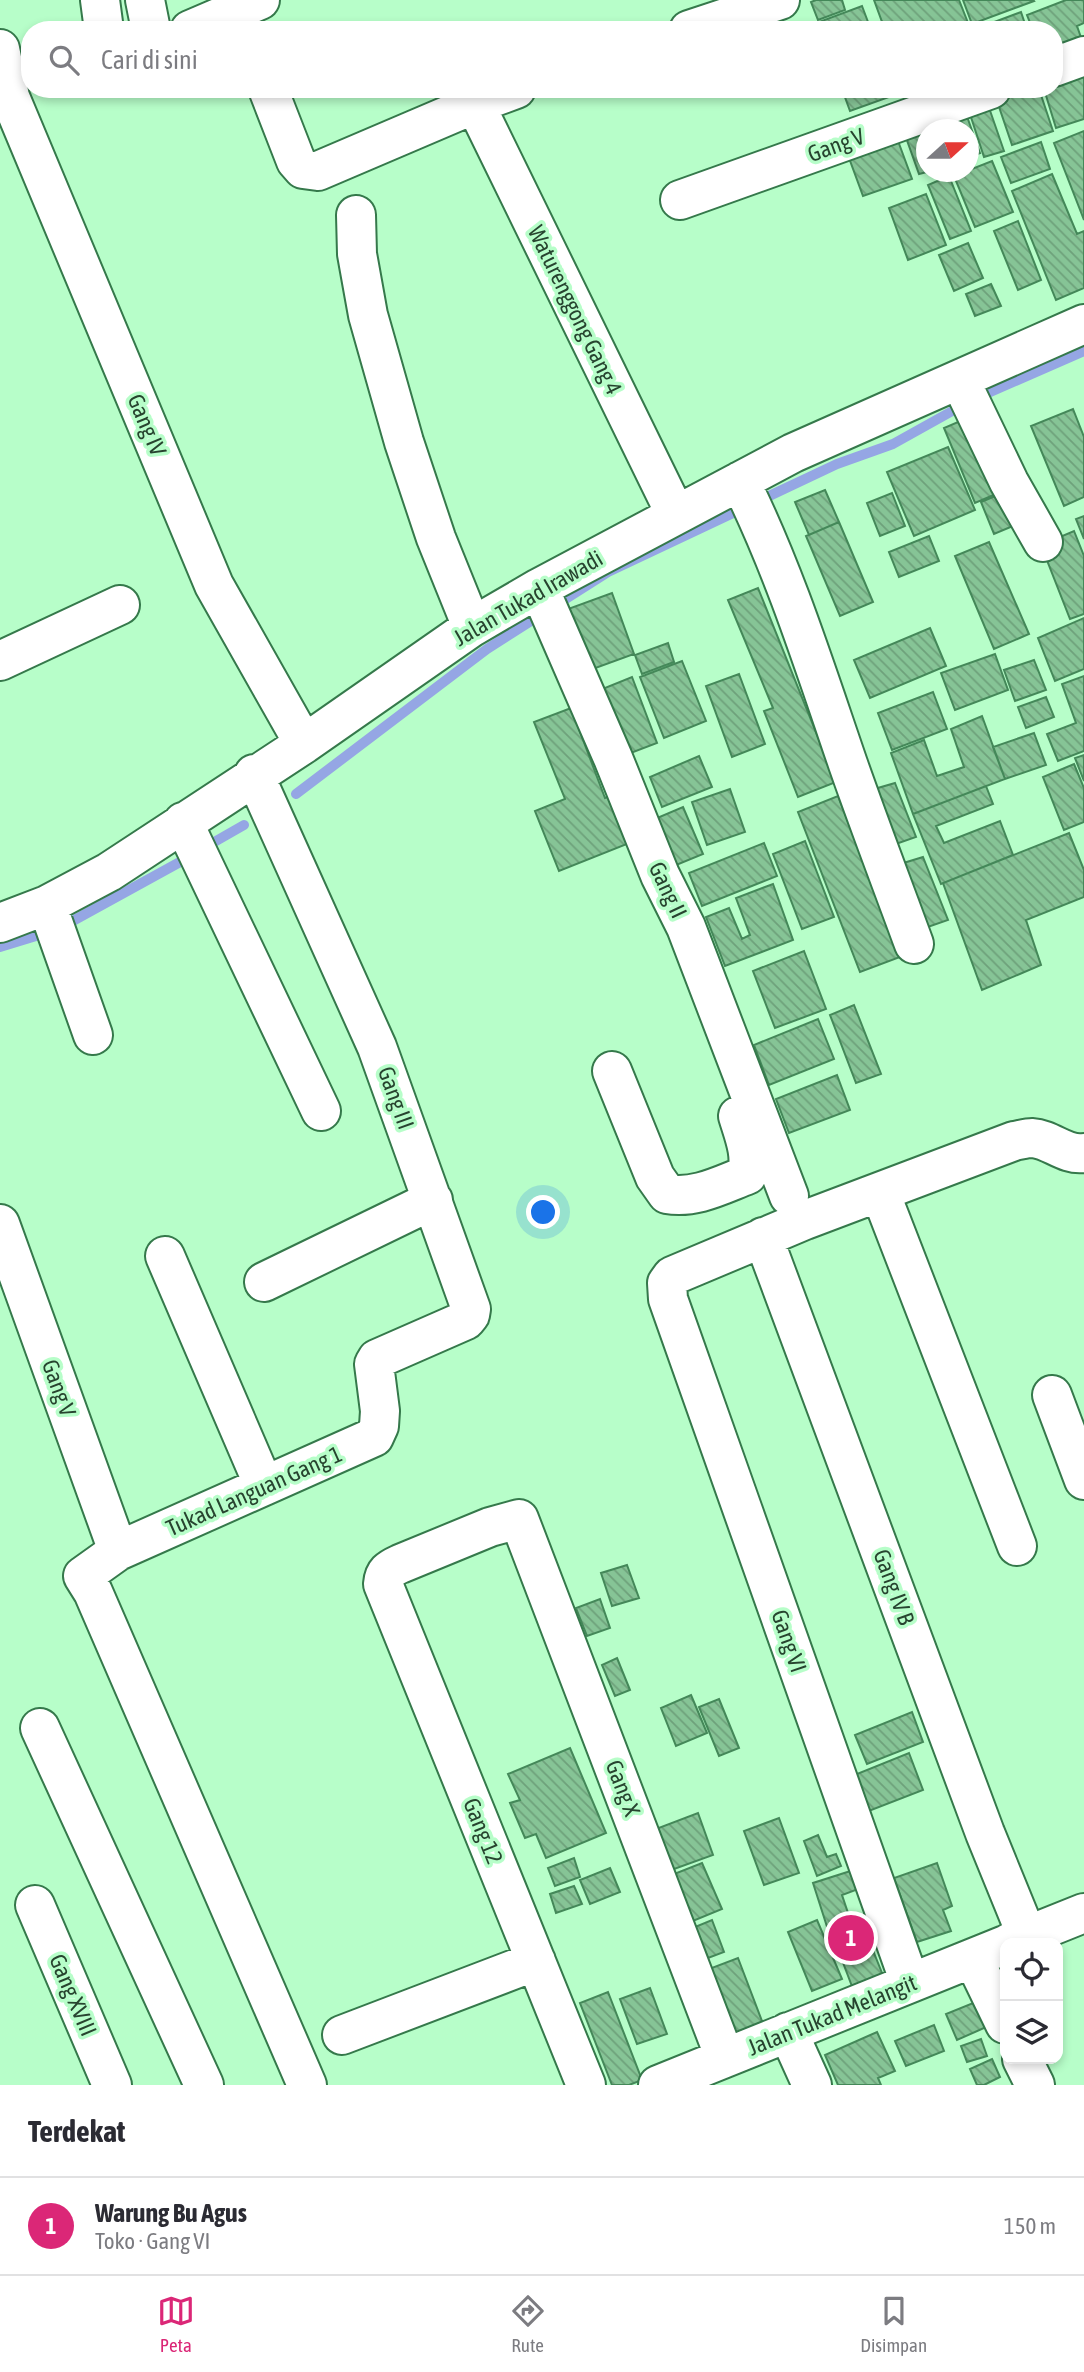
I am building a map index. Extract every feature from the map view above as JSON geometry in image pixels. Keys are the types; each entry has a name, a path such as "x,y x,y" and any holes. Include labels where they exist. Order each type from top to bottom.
{"street":[{"path":"145,0 149,21"},
{"path":"716,21 780,0"},
{"path":"221,21 248,13"},
{"name":"Gang IV","path":"0,49 14,96 214,585 304,744"},
{"path":"1063,64 1084,56"},
{"path":"272,98 296,161 303,169 318,172 491,98"},
{"name":"Gang V","path":"680,200 966,98"},
{"name":"Waturenggong Gang 4","path":"475,104 676,516"},
{"path":"356,215 357,254 368,315 393,404 436,538 472,627"},
{"name":"Jalan Tukad Irawadi","path":"0,923 47,905 109,872 304,744 472,627 543,598 676,516 744,489 793,453 967,396 1084,324"},
{"path":"967,396 1042,542"},
{"path":"744,489 797,614 848,765 914,944"},
{"name":"Gang II","path":"543,598 613,758 660,875 686,927 789,1196"},
{"path":"0,661 120,605"},
{"name":"Gang III","path":"254,775 377,1047 471,1309 466,1320 377,1359 374,1364 375,1378"},
{"path":"183,822 321,1111"},
{"path":"612,1071 655,1177 667,1194 681,1197 694,1195 747,1175 750,1164 748,1149 660,875"},
{"path":"47,905 93,1035"},
{"path":"763,1237 1014,1141 1032,1138 1068,1152 1084,1153"},
{"path":"880,1192 1017,1546"},
{"path":"264,1282 433,1200"},
{"name":"Gang V","path":"0,1224 118,1551"},
{"name":"Gang VI","path":"763,1237 672,1276 667,1283 668,1299 910,1983"},
{"name":"Gang IV B","path":"763,1237 985,1833 1003,1938"},
{"path":"165,1256 264,1486"},
{"name":"Tukad Languan Gang 1","path":"307,2085 93,1592 83,1576 118,1551 374,1437 379,1426 380,1411 375,1378"},
{"path":"1052,1395 1084,1480"},
{"name":"Gang 12","path":"519,1518 490,1527 388,1569 383,1576 383,1584 586,2085"},
{"name":"Gang X","path":"519,1518 725,2058"},
{"path":"40,1728 204,2085"},
{"name":"Gang XVIII","path":"35,1905 111,2085"},
{"name":"Jalan Tukad Melangit","path":"1022,1938 1084,1913"},
{"name":"Jalan Tukad Melangit","path":"658,2085 1000,1947"},
{"path":"342,2035 536,1961"},
{"path":"788,2032 812,2085"},
{"path":"1024,2064 1035,2085"}],"building":[{"path":"842,0 845,10 818,20 811,2"},
{"path":"874,0 959,0 967,21 882,21"},
{"path":"963,0 1034,1 980,21 971,21"},
{"path":"1066,0 1084,0 1084,23 1077,26 1084,46 1063,56 1063,21 1029,21 1027,15"},
{"path":"862,6 868,21 822,21"},
{"path":"1021,12 1024,21 997,21"},
{"path":"1084,69 1084,119 1056,128 1047,98 1063,98 1063,76"},
{"path":"845,98 886,98 850,111"},
{"path":"908,98 937,98 912,108"},
{"path":"996,98 1042,98 1053,131 1012,145"},
{"path":"986,99 1004,151 984,157 979,142 979,119 972,119 967,105"},
{"path":"964,108 968,119 932,119"},
{"path":"916,125 916,166 903,129"},
{"path":"894,130 912,179 863,196 845,147"},
{"path":"1084,131 1084,220 1054,143"},
{"path":"1041,142 1050,169 1011,183 1001,157"},
{"path":"992,161 1013,212 975,227 956,182 979,182 979,166"},
{"path":"1052,174 1077,234 1084,231 1084,288 1056,300 1012,191"},
{"path":"951,182 971,231 950,239 928,185"},
{"path":"926,194 946,245 908,260 889,208"},
{"path":"1018,221 1041,280 1018,290 994,231"},
{"path":"968,243 983,278 954,291 939,255"},
{"path":"991,284 1001,306 975,316 966,294"},
{"path":"1073,409 1084,437 1084,497 1064,506 1031,426"},
{"path":"972,416 1003,491 975,503 944,428"},
{"path":"948,447 975,510 914,536 887,472"},
{"path":"1012,489 1025,521 994,534 981,502"},
{"path":"825,490 839,522 809,535 795,502"},
{"path":"892,493 905,526 880,536 867,503"},
{"path":"1084,516 1084,539 1076,519"},
{"path":"839,522 873,602 840,616 806,536"},
{"path":"1074,531 1084,556 1084,614 1070,619 1041,545"},
{"path":"929,536 939,561 899,577 889,552"},
{"path":"989,542 1029,634 994,649 955,556"},
{"path":"758,588 836,782 798,797 764,711 773,708 728,600"},
{"path":"612,593 634,654 590,670 568,609"},
{"path":"1084,618 1084,669 1055,681 1038,638"},
{"path":"930,628 946,666 870,698 854,660"},
{"path":"668,643 674,662 642,674 635,655"},
{"path":"995,654 1008,690 955,710 941,673"},
{"path":"1034,660 1046,690 1015,701 1004,670"},
{"path":"682,661 706,721 664,738 640,677"},
{"path":"739,674 765,744 732,757 706,686"},
{"path":"1084,676 1084,751 1058,761 1047,734 1076,723 1062,684"},
{"path":"632,677 657,743 615,759 590,694"},
{"path":"933,692 947,729 892,750 878,713"},
{"path":"1046,697 1054,717 1026,728 1018,707"},
{"path":"571,708 605,798 620,793 632,842 559,871 535,811 565,799 534,722"},
{"path":"982,716 1005,779 913,814 891,753 924,740 937,776 964,767 951,729"},
{"path":"1034,733 1046,765 1005,779 993,747"},
{"path":"1084,755 1084,781 1075,758"},
{"path":"699,756 712,787 662,807 650,777"},
{"path":"1074,764 1084,788 1084,822 1064,830 1043,777"},
{"path":"895,783 916,837 893,845 871,790"},
{"path":"986,786 993,804 936,826 944,843 1000,821 1013,855 941,884 913,814"},
{"path":"730,789 745,832 707,845 692,802"},
{"path":"838,796 900,957 860,972 798,812"},
{"path":"683,807 703,854 669,868 650,821"},
{"path":"1069,833 1084,870 1084,897 1026,920 1041,965 982,990 943,883"},
{"path":"805,841 834,917 802,929 773,854"},
{"path":"764,843 777,876 702,906 689,873"},
{"path":"923,857 948,920 922,929 897,865"},
{"path":"773,884 793,940 725,966 706,917 729,908 742,939 750,935 736,898"},
{"path":"804,951 826,1009 775,1028 753,971"},
{"path":"854,1005 881,1074 856,1083 830,1015"},
{"path":"818,1019 834,1059 769,1085 754,1045"},
{"path":"837,1075 850,1110 789,1133 776,1099"},
{"path":"627,1565 639,1598 612,1606 601,1573"},
{"path":"600,1599 610,1628 587,1636 576,1608"},
{"path":"617,1658 630,1690 615,1696 602,1665"},
{"path":"691,1695 707,1733 676,1746 661,1708"},
{"path":"719,1699 739,1748 719,1756 699,1707"},
{"path":"912,1712 923,1742 867,1764 855,1735"},
{"path":"570,1748 606,1833 546,1858 536,1834 525,1838 510,1803 520,1800 508,1774"},
{"path":"909,1753 923,1790 861,1814 847,1778"},
{"path":"698,1813 713,1855 663,1873 648,1832"},
{"path":"779,1818 799,1873 764,1885 744,1831"},
{"path":"818,1835 827,1857 836,1854 841,1866 817,1876 804,1841"},
{"path":"574,1858 580,1877 555,1886 548,1868"},
{"path":"702,1863 722,1909 688,1923 669,1876"},
{"path":"937,1863 952,1906 943,1910 951,1931 917,1942 894,1878"},
{"path":"863,1867 869,1885 842,1895 853,1928 830,1936 813,1883"},
{"path":"610,1868 620,1892 590,1904 580,1880"},
{"path":"574,1886 582,1904 556,1913 550,1894"},
{"path":"712,1920 724,1952 708,1958 695,1927"},
{"path":"817,1920 842,1979 812,1991 788,1932"},
{"path":"866,1933 884,1978 853,1989 836,1944"},
{"path":"738,1958 765,2029 735,2041 709,1969"},
{"path":"650,1988 667,2034 637,2044 620,1999"},
{"path":"608,1992 642,2080 629,2085 612,2085 580,2003"},
{"path":"983,1999 993,2024 957,2040 946,2014"},
{"path":"934,2025 944,2051 906,2066 895,2041"},
{"path":"877,2032 895,2071 878,2078 881,2085 838,2085 825,2055"},
{"path":"981,2039 987,2056 967,2062 961,2046"},
{"path":"992,2059 1000,2077 984,2085 977,2085 970,2069"}],"waterway":[{"path":"296,794 487,649 608,572 837,464 893,444 972,400 1084,351"},
{"path":"216,841 244,825"},
{"path":"69,923 180,862"},
{"path":"0,947 36,936"}],"place":[{"name":"Warung Bu Agus","path":"851,1938"}]}
